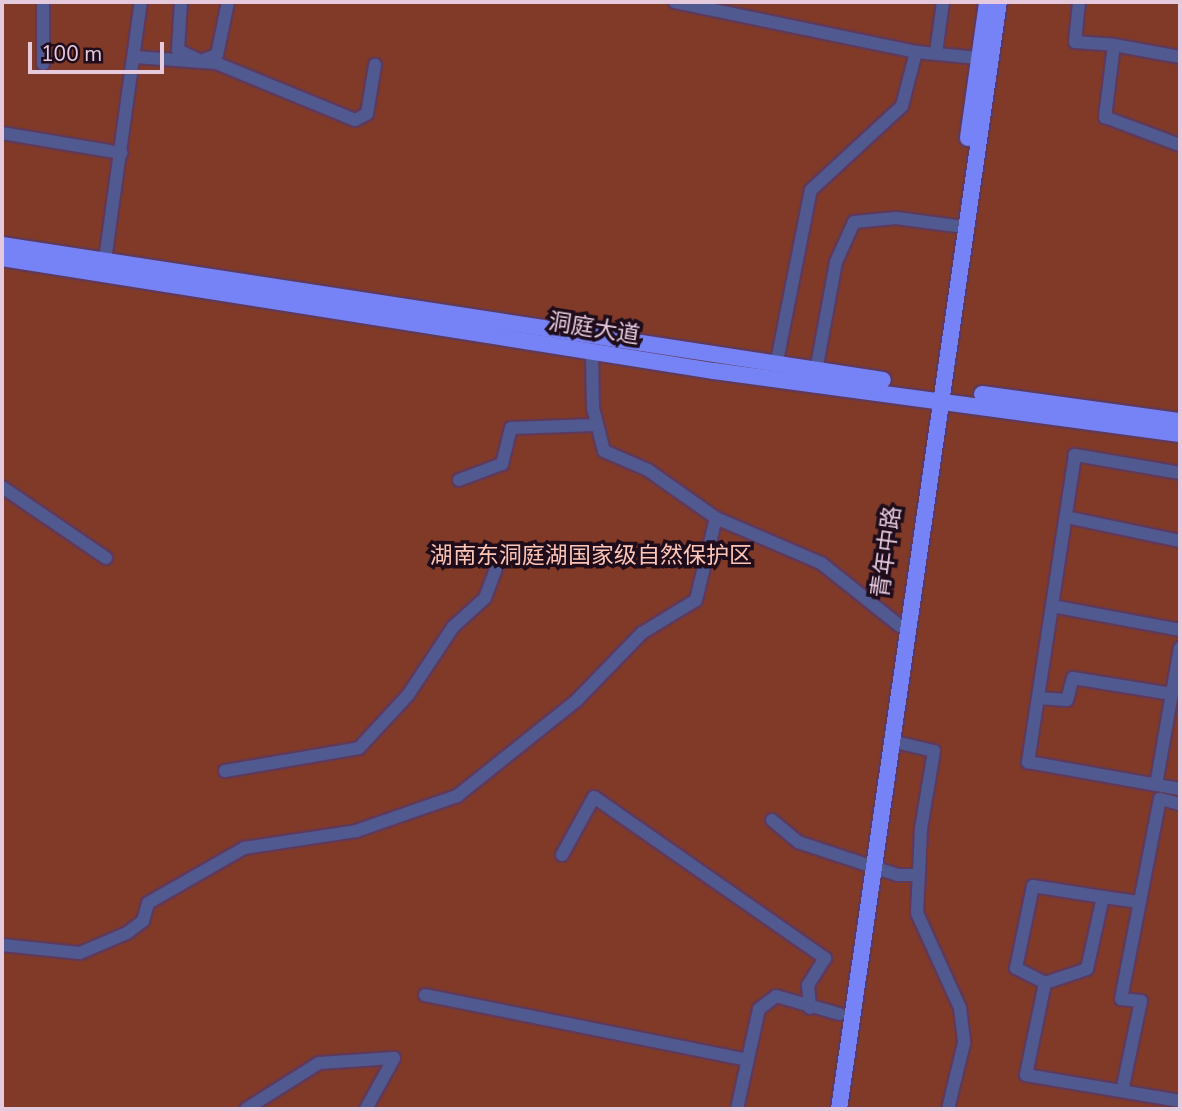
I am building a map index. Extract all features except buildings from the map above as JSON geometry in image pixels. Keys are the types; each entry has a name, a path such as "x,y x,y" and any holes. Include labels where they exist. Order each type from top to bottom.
{"main road":[{"name":"青年中路","path":"937,393 956,226 987,2"},
{"name":"青年中路","path":"832,1109 869,865 900,626 999,2"},
{"name":"洞庭大道","path":"2,245 937,393"},
{"name":"洞庭大道","path":"2,258 592,352 937,393 1139,422 1180,434"},
{"path":"839,1109 869,865 891,741 937,393"},
{"path":"1139,422 1180,412"},
{"name":"洞庭大道","path":"1139,422 1180,421"},
{"path":"1139,422 1180,442"}],"street":[{"path":"43,2 43,64"},
{"path":"105,260 141,2"},
{"path":"181,2 178,50 201,61 268,79 355,120 367,114 374,65"},
{"path":"135,57 201,61 217,55 228,2"},
{"path":"675,2 916,52 979,58"},
{"path":"936,54 943,2"},
{"path":"1079,2 1075,42 1114,45 1180,57"},
{"path":"1114,45 1105,117 1180,145"},
{"path":"776,366 811,190 902,106 916,52"},
{"path":"2,133 121,153"},
{"path":"816,372 836,262 854,222 896,218 956,226"},
{"path":"592,352 596,425 610,456 648,470 716,518 821,563 900,626"},
{"path":"459,480 502,464 511,428 596,425"},
{"path":"1180,473 1075,455 1028,762 1180,789"},
{"path":"2,487 106,558"},
{"path":"1066,517 1180,541"},
{"path":"2,944 80,953 127,933 143,921 148,903 243,848 356,831 457,796 567,709 642,634 696,600 716,518"},
{"path":"225,771 359,748 408,695 453,627 485,598 500,558"},
{"path":"1052,606 1180,630"},
{"path":"1156,785 1180,648"},
{"path":"1038,698 1067,700 1073,678 1172,694"},
{"path":"891,741 934,751 918,875 917,913 960,1008 964,1043 948,1109"},
{"path":"562,855 594,797 825,958 808,985 810,1007"},
{"path":"1122,1091 1141,1001 1121,999 1160,799 1180,804"},
{"path":"772,820 798,842 869,865 918,875"},
{"path":"1103,897 1087,969 1045,982 1016,968 1032,886 1140,902"},
{"path":"1045,982 1026,1075 1180,1101"},
{"path":"425,995 748,1060"},
{"path":"737,1109 760,1009 776,996 839,1014"},
{"path":"246,1109 319,1063 394,1058 366,1109"}],"green space":[{"name":"湖南东洞庭湖国家级自然保护区","path":"2,2 1180,2 1180,1109 2,1109"}]}
